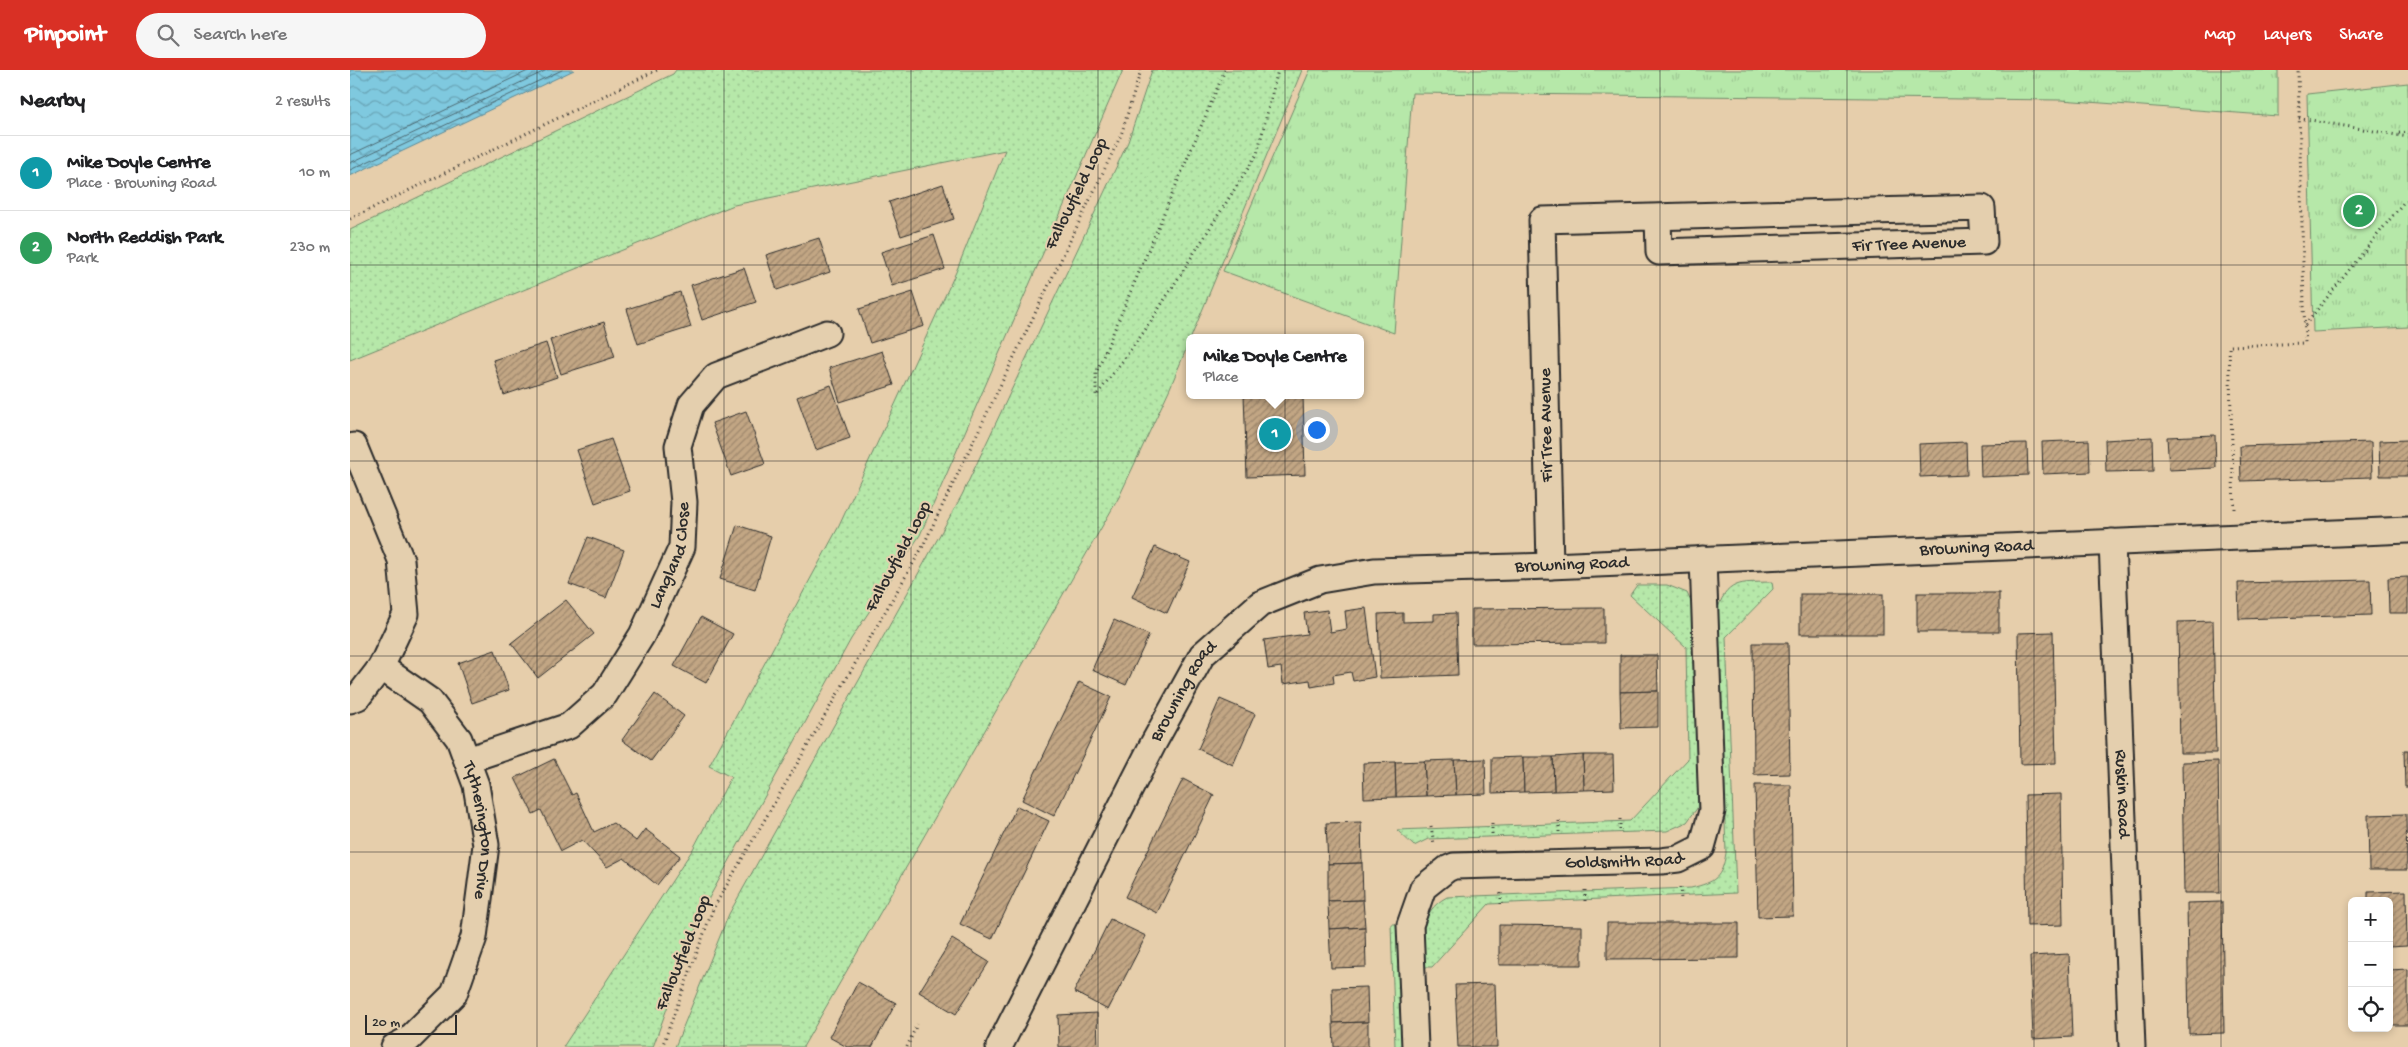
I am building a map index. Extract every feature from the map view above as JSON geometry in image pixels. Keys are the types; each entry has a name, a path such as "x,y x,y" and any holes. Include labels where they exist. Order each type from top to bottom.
{"street":[{"name":"Fir Tree Avenue","path":"1550,566 1542,220 1982,208 1984,242 1659,252 1658,218"},
{"name":"Langland Close","path":"467,760 569,726 605,694 642,635 682,547 684,502 678,446 692,405 716,376 827,333"},
{"path":"350,700 358,697 381,667 406,614 401,560 354,446"},
{"name":"Browning Road","path":"999,1047 1153,744 1202,655 1260,604 1320,580 1374,571 1550,566 2408,530"},
{"name":"Ruskin Road","path":"2112,542 2132,1047"},
{"name":"Goldsmith Road","path":"1415,1047 1410,925 1423,888 1447,868 1661,861 1678,859 1702,847 1712,810 1703,559"},
{"name":"Tytherington Drive","path":"381,667 430,701 460,739 476,785 486,845 474,937 454,994 409,1039 394,1047"}],"path":[{"path":"350,219 657,70"},
{"name":"Fallowfield Loop","path":"662,1047 713,909 922,548 1121,135 1141,70"},
{"path":"1225,70 1096,373 1096,396 1144,332 1257,154 1278,70"},
{"path":"2234,537 2229,346 2306,343 2298,70"},
{"path":"2299,118 2396,133 2408,137"},
{"path":"2396,133 2408,132"},
{"path":"2305,325 2403,203 2408,200"},
{"path":"906,1047 917,1024"}],"green space":[{"path":"676,70 1123,70 920,535 851,639 703,909 653,1047 563,1047 693,849 731,777 709,766 839,526 956,272 1005,150 734,205 350,360 350,230 673,74"},
{"path":"1152,70 1302,70 1192,334 1186,334 1186,349 1170,388 1119,497 803,1047 675,1047 729,914 962,495 1128,142"},
{"path":"1310,70 2278,70 2278,116 2061,100 1412,93 1394,333 1223,271"},
{"path":"2408,83 2408,327 2313,332 2307,94"},
{"path":"1772,582 1773,589 1726,637 1736,893 1489,904 1432,967 1425,967 1424,927 1437,903 1447,897 1691,888 1706,884 1716,878 1722,868 1726,853 1718,608 1727,591 1739,584"},
{"path":"1637,585 1667,585 1687,593 1693,606 1698,807 1687,822 1667,831 1428,839 1414,846 1397,830 1630,821 1688,759 1686,647 1630,595"},
{"path":"1391,924 1399,924 1403,1047 1395,1047"}],"water":[{"path":"350,70 574,70 350,176"}],"building":[{"path":"943,184 954,219 901,236 889,202"},
{"path":"934,235 945,269 892,286 881,252"},
{"path":"819,238 830,272 777,290 766,255"},
{"path":"744,268 756,302 702,320 691,285"},
{"path":"680,292 691,327 638,344 627,309"},
{"path":"913,292 924,326 870,343 859,309"},
{"path":"604,322 615,357 561,374 550,340"},
{"path":"546,343 557,377 504,395 493,360"},
{"path":"882,351 894,385 840,402 829,368"},
{"path":"831,385 850,438 816,450 797,397"},
{"path":"1244,399 1303,399 1305,475 1247,477"},
{"path":"746,411 765,464 731,476 712,423"},
{"path":"2215,435 2216,468 2169,470 2167,437"},
{"path":"2152,437 2153,471 2106,472 2105,440"},
{"path":"611,439 630,491 595,503 577,450"},
{"path":"2089,440 2090,472 2043,474 2042,442"},
{"path":"2408,440 2408,476 2380,476 2379,441"},
{"path":"1966,442 1967,475 1920,477 1919,444"},
{"path":"2371,442 2372,477 2241,481 2240,446"},
{"path":"2027,443 2028,475 1981,477 1980,444"},
{"path":"737,525 771,536 755,590 720,579"},
{"path":"588,537 624,550 606,598 569,584"},
{"path":"1155,547 1190,562 1167,613 1132,597"},
{"path":"2408,577 2408,613 2389,613 2388,578"},
{"path":"2370,580 2371,615 2239,619 2238,583"},
{"path":"1917,593 1999,593 1999,632 1917,632"},
{"path":"1800,594 1883,594 1883,634 1800,634"},
{"path":"566,600 594,634 538,678 511,643"},
{"path":"1366,608 1375,677 1353,681 1351,672 1333,675 1334,683 1311,687 1310,680 1283,684 1281,667 1268,669 1264,640 1307,634 1304,613 1327,610 1330,632 1347,629 1345,611"},
{"path":"1604,608 1604,643 1472,644 1472,609"},
{"path":"1403,613 1403,622 1434,621 1434,614 1456,613 1458,675 1380,678 1378,614"},
{"path":"701,617 733,634 706,683 674,666"},
{"path":"1114,620 1149,635 1126,685 1092,670"},
{"path":"2213,621 2216,753 2180,753 2178,622"},
{"path":"2053,632 2056,763 2020,764 2018,633"},
{"path":"1753,643 1788,643 1790,774 1754,775"},
{"path":"495,650 509,690 472,703 458,663"},
{"path":"1620,655 1657,655 1658,691 1620,692"},
{"path":"1079,682 1111,697 1054,816 1022,800"},
{"path":"1658,691 1658,727 1621,728 1620,692"},
{"path":"655,694 684,716 651,761 622,740"},
{"path":"1220,699 1255,714 1233,765 1198,749"},
{"path":"2404,751 2408,751 2408,787 2405,787"},
{"path":"1583,755 1613,755 1614,789 1584,790"},
{"path":"1583,755 1584,790 1554,791 1553,757"},
{"path":"1523,757 1524,792 1492,793 1492,758"},
{"path":"1523,757 1553,757 1554,791 1524,792"},
{"path":"554,759 572,795 576,793 594,832 613,823 636,841 645,829 680,856 657,885 624,858 607,867 582,840 561,851 541,810 533,814 515,778"},
{"path":"1485,759 1486,794 1456,795 1454,760"},
{"path":"1454,760 1456,795 1426,796 1424,761"},
{"path":"1424,761 1426,796 1396,797 1395,762"},
{"path":"2218,761 2220,893 2184,893 2182,762"},
{"path":"1395,762 1396,797 1364,798 1363,763"},
{"path":"1183,779 1214,795 1157,913 1125,897"},
{"path":"1755,785 1791,785 1793,916 1758,917"},
{"path":"2061,794 2063,925 2027,926 2025,795"},
{"path":"1017,806 1049,821 992,939 960,924"},
{"path":"2406,814 2407,870 2369,870 2368,815"},
{"path":"1361,822 1362,863 1328,864 1326,823"},
{"path":"1362,863 1363,900 1328,901 1328,864"},
{"path":"2406,891 2407,946 2393,947 2393,897 2368,897 2368,892"},
{"path":"1363,900 1365,927 1329,929 1328,901"},
{"path":"2222,902 2224,1033 2189,1034 2187,903"},
{"path":"1110,919 1146,936 1108,1010 1074,992"},
{"path":"1607,923 1739,923 1739,958 1607,959"},
{"path":"1499,925 1582,926 1582,965 1499,965"},
{"path":"1365,927 1366,967 1331,968 1329,929"},
{"path":"952,939 989,962 956,1014 919,992"},
{"path":"2069,954 2072,1037 2033,1039 2030,956"},
{"path":"2408,969 2408,1025 2393,1025 2393,970"},
{"path":"858,982 896,1003 872,1047 847,1047 829,1037"},
{"path":"1495,984 1497,1047 1458,1047 1455,985"},
{"path":"1367,987 1368,1022 1333,1023 1332,988"},
{"path":"1097,1013 1098,1047 1059,1047 1058,1015"},
{"path":"1368,1022 1368,1047 1334,1047 1333,1023"}],"place":[{"name":"North Reddish Park","path":"2359,211"},
{"name":"Mike Doyle Centre","path":"1275,434"}]}
